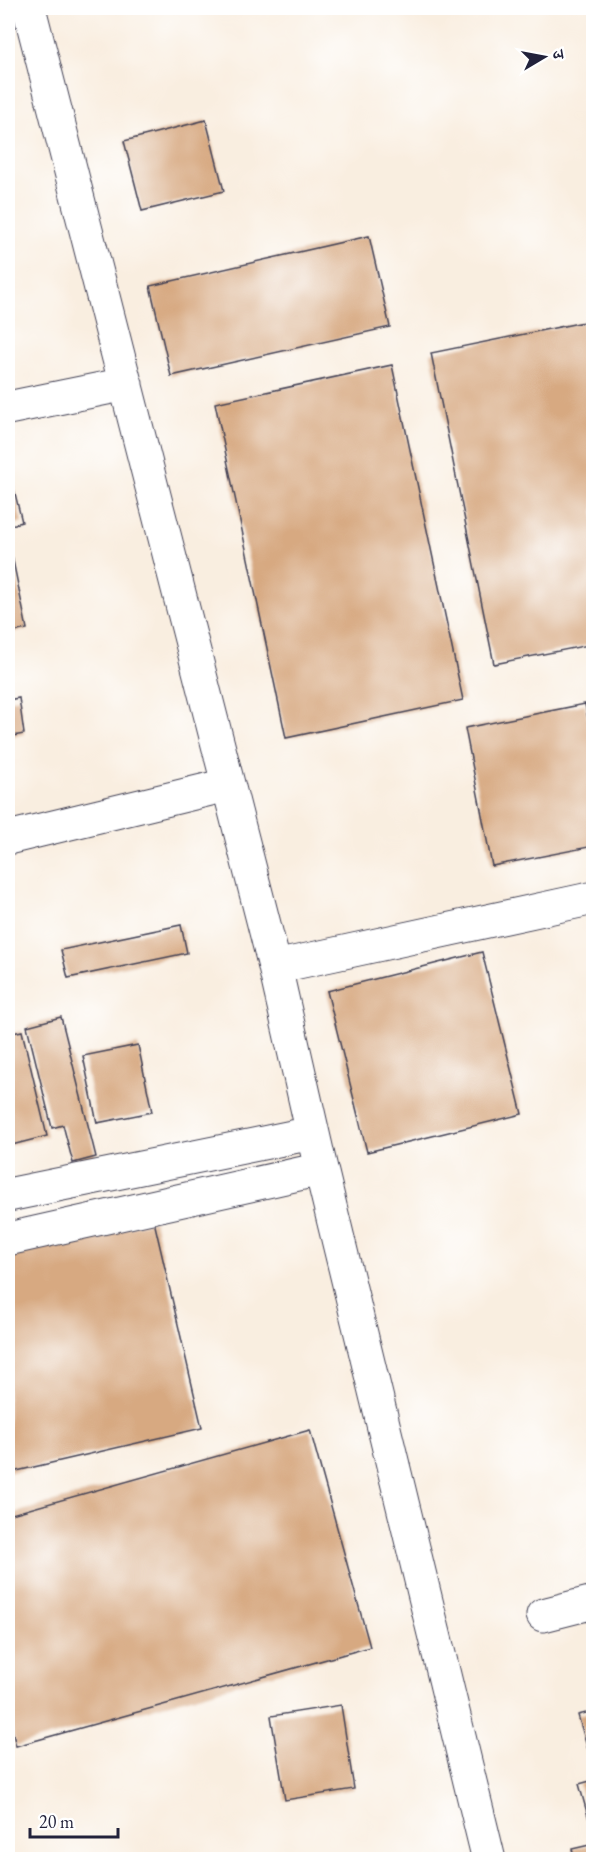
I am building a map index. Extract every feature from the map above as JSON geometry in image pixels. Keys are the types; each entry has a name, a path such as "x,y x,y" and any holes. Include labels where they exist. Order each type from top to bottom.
{"street":[{"path":"30,8 275,967 312,1133 489,1860"},
{"path":"8,408 126,384"},
{"path":"8,838 227,785"},
{"path":"275,967 594,898"},
{"path":"8,1195 312,1133"},
{"path":"8,1239 321,1170"},
{"path":"543,1614 594,1602"}],"building":[{"path":"206,120 224,191 142,211 124,141"},
{"path":"369,236 390,327 171,376 150,286"},
{"path":"594,320 594,644 494,664 431,353"},
{"path":"392,365 463,700 286,738 215,403"},
{"path":"8,465 22,522 8,526"},
{"path":"8,541 27,629 8,633"},
{"path":"19,698 24,734 8,737 8,700"},
{"path":"585,704 594,749 594,846 492,866 465,728"},
{"path":"181,925 187,953 68,978 61,950"},
{"path":"482,952 522,1114 367,1152 327,991"},
{"path":"8,1010 13,1032 8,1033"},
{"path":"61,1017 96,1157 73,1163 63,1125 52,1128 27,1026"},
{"path":"22,1031 47,1136 8,1146 8,1034"},
{"path":"138,1045 152,1112 97,1123 83,1056"},
{"path":"154,1221 202,1428 8,1473 8,1255"},
{"path":"310,1430 370,1647 16,1746 8,1714 8,1515"},
{"path":"341,1705 354,1789 285,1800 271,1716"},
{"path":"594,1711 594,1768 593,1768 578,1715"},
{"path":"594,1780 594,1834 593,1834 579,1784"},
{"path":"594,1844 594,1860 575,1860 572,1849"}]}
